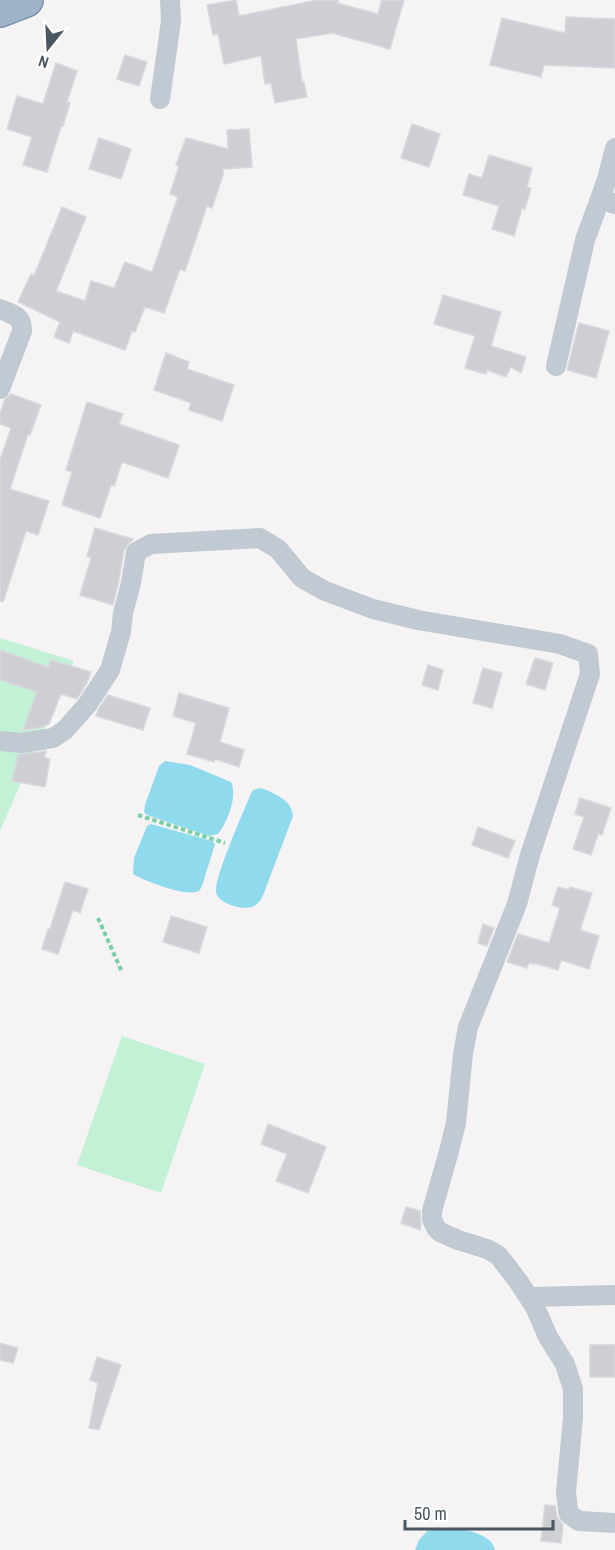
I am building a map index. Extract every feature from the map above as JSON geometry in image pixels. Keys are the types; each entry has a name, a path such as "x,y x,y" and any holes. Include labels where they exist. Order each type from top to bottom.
{"highway":[{"path":"0,10 26,0"}],"street":[{"path":"160,99 171,21 170,0"},
{"path":"556,366 585,240 608,202 607,179 615,148"},
{"path":"0,309 18,317 22,323 22,330 0,389"},
{"path":"0,741 21,743 53,738 65,730 87,705 110,670 121,632 136,552 152,544 260,538 278,549 302,578 325,591 373,609 418,620 560,644 588,654 590,674 533,846 518,904 468,1027 456,1122 450,1151 432,1210 432,1219 440,1232 498,1255 530,1297 548,1337 565,1364 573,1389 573,1418 566,1492 568,1510 574,1519 579,1521 615,1523"},
{"path":"530,1297 615,1295"}],"path":[{"path":"138,815 225,843"},
{"path":"98,918 122,972"}],"green space":[{"path":"0,638 74,661 0,831"},
{"path":"122,1036 205,1064 161,1193 77,1165"}],"water":[{"path":"165,761 190,765 231,782 232,802 225,823 218,834 209,836 144,812 159,766"},
{"path":"261,788 286,801 293,816 262,898 252,907 237,907 226,903 218,896 216,892 219,873 250,796 253,790"},
{"path":"151,824 212,841 215,844 199,891 173,889 154,884 133,874 134,858 147,826"},
{"path":"463,1529 487,1538 495,1550 415,1550 419,1540 428,1530"}],"building":[{"path":"236,0 239,16 317,0 338,0 337,3 378,14 382,0 404,0 390,49 332,33 296,39 302,82 304,82 307,97 275,103 271,83 265,84 261,56 224,64 218,34 213,35 207,5"},
{"path":"566,17 615,19 615,68 544,65 541,77 490,65 502,18 565,33"},
{"path":"125,55 147,62 139,86 117,79"},
{"path":"56,63 77,71 67,102 70,103 47,172 23,165 32,137 7,129 17,96 43,104"},
{"path":"412,124 440,134 429,167 401,158"},
{"path":"249,129 252,167 223,169 212,208 207,206 185,271 180,269 164,313 145,307 125,350 73,331 69,343 54,337 60,322 18,302 31,274 34,276 62,207 86,217 56,291 85,301 91,281 114,288 125,262 152,272 178,197 170,194 179,166 176,165 186,138 228,149 227,130"},
{"path":"99,138 131,149 121,179 89,169"},
{"path":"489,155 532,168 527,187 531,188 525,209 522,208 514,236 492,229 499,206 463,195 469,174 482,178"},
{"path":"443,295 501,312 491,346 526,357 521,373 511,367 506,377 487,370 486,374 465,368 475,336 434,324"},
{"path":"579,323 609,331 596,378 567,370"},
{"path":"166,353 189,362 187,369 234,385 222,421 189,410 191,403 154,390"},
{"path":"11,394 41,405 30,435 28,434 10,489 49,501 38,535 26,531 3,602 0,601 0,460 11,428 0,424 0,414 5,399"},
{"path":"87,402 123,414 119,424 179,445 168,478 122,462 114,486 111,485 100,518 62,505 72,472 66,470"},
{"path":"95,528 133,539 124,550 113,605 80,595 91,558 87,556"},
{"path":"0,650 48,667 51,660 91,672 77,699 61,694 49,724 23,730 37,692 0,680"},
{"path":"535,658 553,663 545,690 526,684"},
{"path":"428,665 443,670 438,690 422,685"},
{"path":"483,668 502,673 492,708 473,703"},
{"path":"179,693 229,708 220,742 244,750 239,767 215,759 214,762 187,754 196,723 173,716"},
{"path":"108,695 150,708 143,730 96,716"},
{"path":"46,751 44,757 50,759 45,787 12,781 18,755"},
{"path":"580,798 611,808 602,835 598,834 591,855 573,849 584,817 575,814"},
{"path":"478,827 515,841 508,858 472,845"},
{"path":"65,882 88,889 80,913 73,910 58,954 42,949"},
{"path":"558,887 568,890 570,887 592,893 580,930 599,936 589,969 561,960 558,970 534,963 529,963 527,968 507,962 518,934 549,943 560,908 552,905"},
{"path":"171,916 207,927 199,953 163,942"},
{"path":"483,924 494,928 487,946 478,943"},
{"path":"268,1124 326,1147 308,1193 276,1181 287,1154 261,1144"},
{"path":"406,1207 420,1211 420,1230 401,1223"},
{"path":"0,1343 18,1348 13,1363 0,1360"},
{"path":"590,1345 615,1345 615,1377 590,1377"},
{"path":"97,1357 121,1365 99,1430 89,1428 98,1383 90,1380"},
{"path":"545,1505 555,1506 557,1517 563,1525 561,1543 541,1541"}]}
